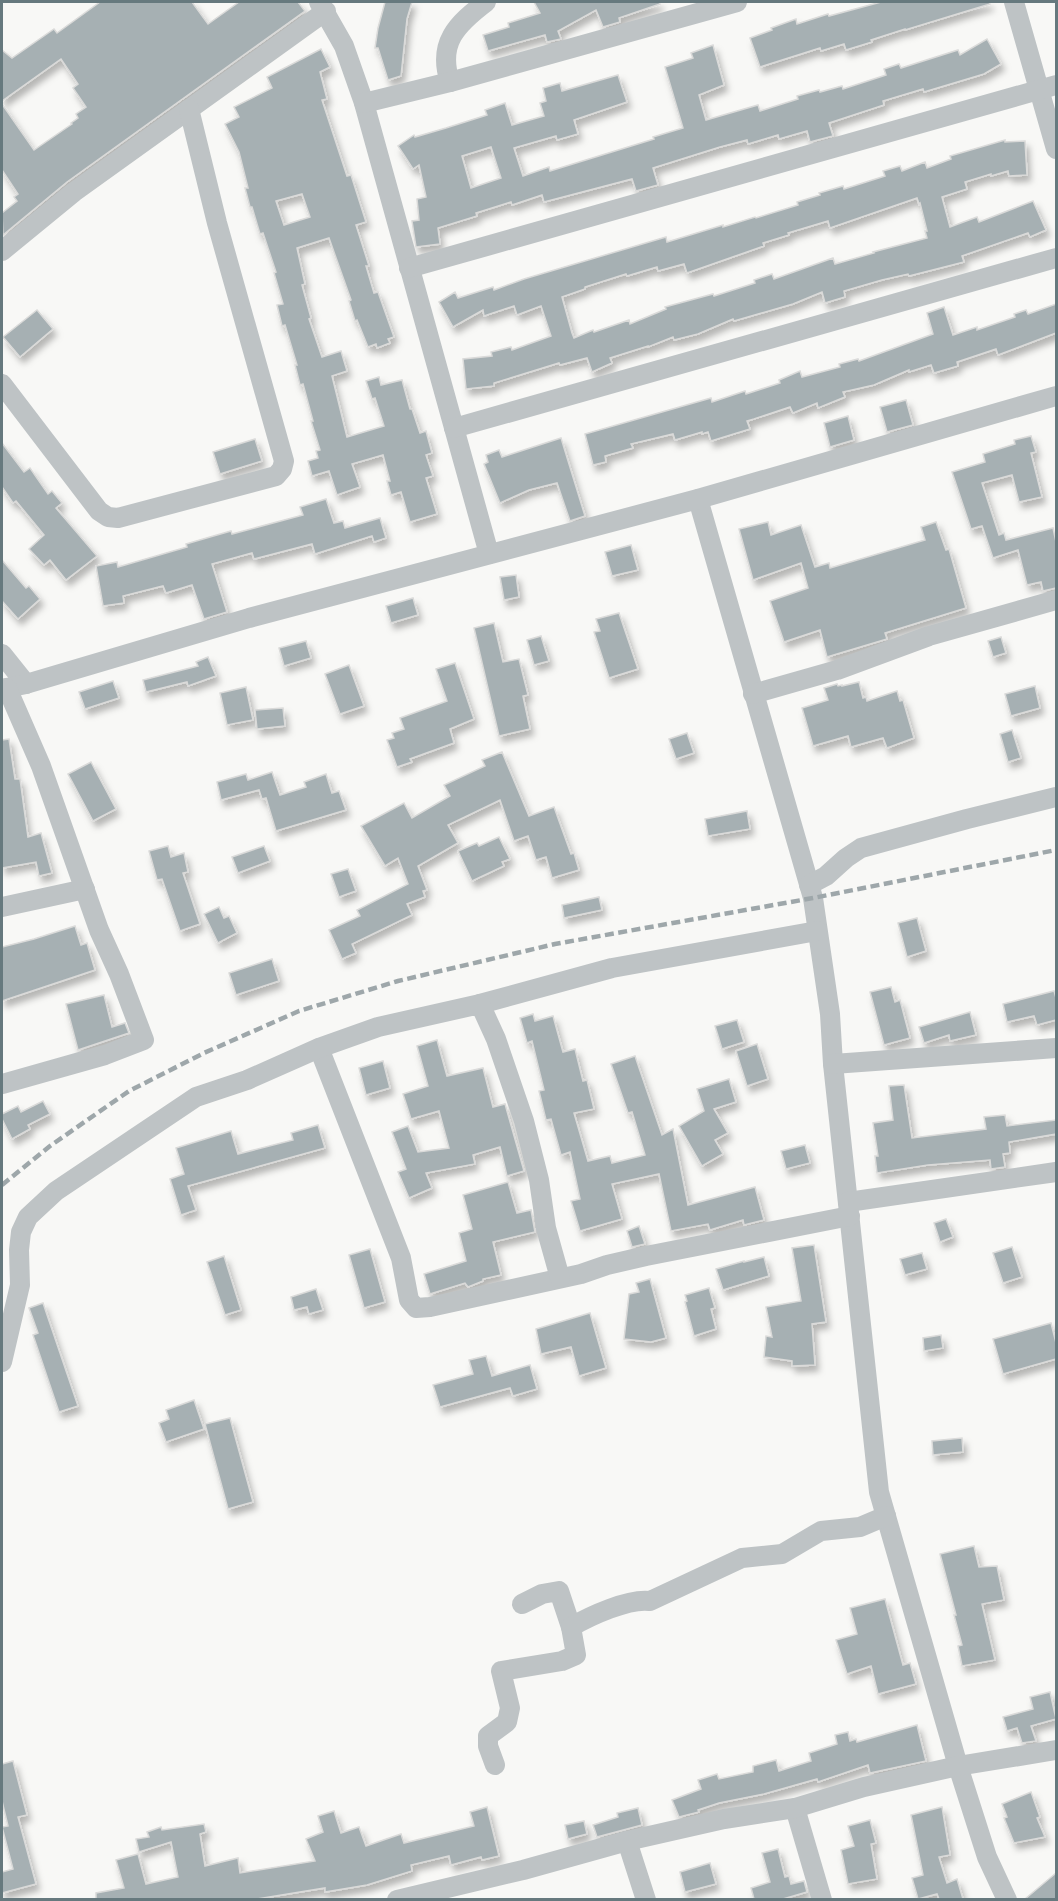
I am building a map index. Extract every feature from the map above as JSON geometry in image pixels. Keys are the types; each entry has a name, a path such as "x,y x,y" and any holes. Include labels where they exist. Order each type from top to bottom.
{"street":[{"path":"450,82 446,69 450,38 465,18 486,2"},
{"path":"364,103 450,82 716,4 736,2"},
{"path":"1014,2 1049,87 1056,149"},
{"path":"2,251 75,192 189,109 322,6 344,46 364,103 489,554"},
{"path":"410,268 1049,87"},
{"path":"2,384 99,511 108,517 118,518 276,476 282,469 284,461 217,223 189,109"},
{"path":"454,428 1056,258"},
{"path":"11,687 249,618 698,499 1056,396"},
{"path":"698,499 809,885 830,1014 833,1064 879,1492 958,1766 987,1857 1007,1899"},
{"path":"753,694 837,670 929,636 1056,600"},
{"path":"2,654 11,687 85,889 144,1040 105,1055 2,1084"},
{"path":"809,885 825,876 861,848 1056,797"},
{"path":"2,907 85,889"},
{"path":"2,1362 20,1286 21,1232 28,1217 56,1191 196,1097 247,1080 319,1048 378,1027 480,1004 612,968 817,931"},
{"path":"480,1004 496,1039 524,1121 539,1179 546,1228 560,1278"},
{"path":"319,1048 401,1257 409,1300 416,1308 430,1307 560,1278 849,1209 1056,1172"},
{"path":"833,1064 1056,1048"},
{"path":"571,1627 585,1619 640,1600 650,1601 742,1558 782,1554 821,1531 860,1527 885,1516"},
{"path":"495,1765 488,1746 488,1736 507,1722 510,1708 501,1671 562,1660 576,1655 571,1627 559,1592 542,1594 522,1604"},
{"path":"397,1899 523,1870 627,1841 724,1819 795,1808 864,1787 958,1766 1056,1749"},
{"path":"795,1808 822,1899"},
{"path":"627,1841 646,1899"}],"building":[{"path":"100,2 192,2 208,24 239,2 298,2 305,11 67,182 3,235 2,213 17,201 14,197 18,194 2,170 2,104 34,150 72,124 78,118 76,114 86,107 73,88 78,84 61,59 2,101 2,50 12,58 54,29 57,33"},
{"path":"385,2 412,2 407,19 401,76 388,80 378,48 375,48"},
{"path":"534,2 659,2 660,4 619,18 620,22 603,27 596,10 558,31 561,39 547,42 545,35 488,51 483,35 509,27 508,23 540,13"},
{"path":"881,2 989,2 990,4 905,29 846,50 844,44 821,51 820,48 760,67 750,38 796,19 797,24 828,14 829,16"},
{"path":"987,39 1001,64 984,74 924,92 923,89 883,101 884,105 829,123 833,136 810,142 807,131 779,139 778,135 748,144 747,140 720,147 653,168 658,185 636,191 632,179 544,202 542,195 512,205 511,202 438,228 440,244 416,247 412,221 419,220 417,199 426,197 419,165 413,169 398,146 414,135 415,137 487,115 485,110 505,103 512,125 544,116 540,103 546,101 543,88 560,83 562,91 618,75 627,102 574,120 578,134 557,140 556,136 514,148 523,176 549,167 550,171 683,128 665,67 693,58 691,53 713,45 724,85 699,95 706,120 758,105 760,111 819,90 820,92 842,86 843,89 886,75 884,69 899,64 901,68 958,50 960,55","holes":["491,147 501,178 471,188 462,156"]},
{"path":"321,49 330,67 320,72 327,99 322,100 347,176 351,175 366,222 356,225 369,266 366,266 374,293 378,292 394,337 388,339 390,343 377,348 376,344 368,347 357,320 355,321 349,301 351,300 329,238 297,248 305,284 302,285 311,318 309,319 322,357 341,351 347,371 332,376 347,437 384,426 375,398 372,399 366,381 379,377 381,385 402,380 410,409 412,409 420,433 426,431 432,453 426,455 433,476 426,478 437,514 410,522 401,492 391,495 383,455 352,464 360,487 337,495 329,471 312,476 308,461 318,458 316,451 320,450 311,421 313,421 303,384 300,385 295,365 297,365 285,325 282,326 277,305 283,304 274,273 276,272 263,233 260,234 252,207 250,207 239,152 225,124 239,117 234,107 272,88 267,77","holes":["302,194 310,217 284,225 276,201"]},
{"path":"1005,140 1005,142 1025,141 1027,175 1009,176 1008,171 991,176 991,174 965,182 967,189 942,197 950,227 977,217 979,222 1033,201 1046,230 1030,237 1028,233 962,256 964,262 844,291 845,297 825,303 822,292 793,304 734,321 733,319 698,334 674,340 673,337 610,358 612,363 592,372 587,358 560,365 559,363 494,383 494,386 466,389 463,359 492,356 491,352 511,347 512,350 551,336 541,306 517,315 514,306 484,316 483,310 453,327 439,302 455,292 458,298 493,287 494,290 666,237 667,242 723,225 723,227 756,218 798,205 797,202 820,195 819,193 843,186 844,189 885,176 883,171 900,166 902,171 925,162 927,168 951,159 950,156","holes":["917,198 927,238 835,264 833,258 774,279 772,274 754,280 755,283 714,296 713,294 665,307 666,309 630,324 629,320 574,338 572,333 562,297 585,289 585,287 657,267 658,271 684,264 687,273 764,246 763,243 789,235 788,233 828,221 830,228"]},
{"path":"1056,304 1056,333 998,355 996,349 957,362 958,366 934,373 931,365 909,372 909,370 874,385 843,392 845,397 818,408 817,403 793,413 790,407 747,421 750,429 711,441 708,432 702,434 702,432 675,440 673,434 631,444 633,448 605,456 606,462 593,465 585,434 711,398 712,402 745,391 746,394 780,383 779,380 800,371 802,377 840,367 839,364 858,359 859,361 933,334 927,313 944,307 953,335 977,327 977,330 1015,317 1014,314 1026,310 1028,314"},
{"path":"37,310 53,329 20,357 3,337"},
{"path":"906,400 913,425 887,432 880,407"},
{"path":"848,416 854,440 830,447 824,423"},
{"path":"1031,436 1036,452 1031,453 1042,497 1019,502 1012,475 982,483 999,535 1004,533 1006,540 1053,528 1056,542 1056,588 1043,591 1041,582 1027,585 1018,550 993,558 982,526 971,529 952,472 985,462 983,454 1015,444 1014,440"},
{"path":"561,438 585,516 570,521 557,483 529,490 500,503 484,464 488,462 486,455 499,450 502,457"},
{"path":"255,439 262,461 220,474 213,452"},
{"path":"2,443 24,472 30,468 48,494 52,491 62,503 56,508 97,556 66,580 50,560 44,565 29,549 44,535 16,501 13,503 2,487"},
{"path":"326,499 334,523 343,521 345,528 380,518 386,538 374,542 372,536 315,554 312,544 254,559 252,553 212,564 227,612 204,619 192,585 166,593 163,586 123,596 124,603 103,606 96,566 117,562 118,567 187,547 186,544 231,531 232,534 303,515 300,507"},
{"path":"768,522 771,535 801,525 815,567 829,563 830,568 925,540 921,527 936,522 946,550 949,549 966,608 885,633 887,639 827,657 820,630 784,642 770,601 808,588 801,563 753,580 739,529"},
{"path":"631,545 638,570 612,576 605,552"},
{"path":"2,560 26,588 29,586 40,599 18,619 2,601"},
{"path":"516,575 519,597 504,600 500,577"},
{"path":"413,598 418,615 391,623 386,606"},
{"path":"619,613 638,669 609,678 594,632 600,631 596,619"},
{"path":"494,623 503,662 519,659 528,695 523,696 530,729 499,736 474,628"},
{"path":"541,636 549,661 534,665 527,640"},
{"path":"1001,637 1006,653 993,657 988,641"},
{"path":"306,641 311,658 284,666 279,648"},
{"path":"208,657 216,676 188,686 187,682 146,692 143,680 198,666 196,662"},
{"path":"455,663 474,719 450,729 454,743 410,759 412,762 397,767 387,740 394,738 392,733 404,729 400,718 447,701 436,669"},
{"path":"349,665 364,706 340,714 325,674"},
{"path":"113,681 119,698 85,709 79,692"},
{"path":"859,682 863,698 866,697 867,701 897,691 900,701 903,700 914,738 887,748 883,738 851,747 848,736 813,746 802,708 828,700 824,688"},
{"path":"1035,686 1040,708 1011,716 1005,694"},
{"path":"246,687 253,720 227,725 220,693"},
{"path":"283,708 285,726 257,729 255,710"},
{"path":"1012,730 1021,758 1008,762 1000,734"},
{"path":"687,733 694,753 676,759 669,739"},
{"path":"9,739 15,779 20,779 28,837 41,833 52,873 39,876 36,862 2,868 2,740"},
{"path":"502,752 529,816 554,807 579,870 552,878 546,857 536,860 528,836 514,841 500,800 448,825 458,843 418,866 427,890 423,891 425,897 407,904 412,915 352,944 356,953 342,959 329,930 360,916 357,910 408,884 398,858 385,866 361,826 404,803 412,818 450,796 444,785 485,766 482,760"},
{"path":"91,762 116,809 93,821 68,774"},
{"path":"272,772 280,795 306,787 304,782 326,774 332,793 339,791 346,810 276,831 266,798 262,799 259,790 221,800 217,782 246,774 248,780"},
{"path":"747,811 750,829 708,836 705,819"},
{"path":"499,837 510,859 502,862 504,866 472,881 458,851 477,843 479,846"},
{"path":"168,846 171,857 184,853 188,872 183,873 200,924 180,931 162,879 157,880 149,851"},
{"path":"264,846 270,861 238,873 232,857"},
{"path":"348,869 356,891 339,897 331,874"},
{"path":"599,897 602,910 564,918 562,905"},
{"path":"219,907 224,918 229,916 237,933 218,943 204,914"},
{"path":"917,918 926,951 907,957 898,923"},
{"path":"75,926 81,945 87,943 95,970 2,1001 2,947"},
{"path":"272,959 279,981 236,995 229,973"},
{"path":"891,987 895,1002 900,1000 910,1038 884,1045 870,992"},
{"path":"1054,991 1056,1020 1037,1025 1034,1016 1007,1022 1003,1004"},
{"path":"104,995 112,1027 125,1023 129,1033 78,1050 66,1004"},
{"path":"970,1012 976,1035 950,1041 949,1035 924,1043 919,1027"},
{"path":"533,1014 535,1021 553,1016 563,1052 575,1049 583,1081 587,1080 594,1109 574,1113 588,1161 610,1156 612,1163 645,1155 632,1112 628,1113 611,1064 635,1056 662,1135 673,1129 688,1205 755,1187 764,1220 744,1225 743,1220 710,1230 708,1224 671,1231 659,1174 612,1184 622,1219 580,1231 571,1201 580,1199 570,1152 561,1155 551,1119 546,1120 539,1091 544,1090 532,1041 527,1043 520,1018"},
{"path":"737,1020 744,1042 722,1049 715,1026"},
{"path":"437,1040 447,1076 483,1068 493,1107 505,1104 524,1171 507,1176 500,1147 473,1155 475,1164 426,1173 432,1188 409,1198 398,1172 406,1169 392,1132 408,1126 418,1152 449,1148 439,1111 411,1119 403,1094 428,1086 417,1046"},
{"path":"757,1044 768,1079 747,1086 736,1051"},
{"path":"383,1061 390,1088 366,1095 359,1068"},
{"path":"729,1079 736,1102 714,1109 728,1133 715,1140 723,1154 702,1166 679,1126 704,1111 697,1089"},
{"path":"904,1085 912,1138 986,1129 984,1117 1005,1115 1007,1126 1056,1120 1056,1134 1009,1142 1010,1153 1003,1154 1005,1167 991,1169 990,1160 928,1165 877,1173 875,1156 878,1156 873,1123 893,1120 889,1086"},
{"path":"43,1101 50,1114 28,1125 30,1129 12,1139 2,1119 2,1114 18,1106 21,1112"},
{"path":"318,1125 325,1148 188,1186 196,1210 181,1215 170,1179 184,1174 176,1148 231,1131 238,1154 293,1140 291,1133"},
{"path":"805,1145 810,1163 786,1169 781,1151"},
{"path":"508,1182 517,1213 531,1210 535,1232 493,1242 501,1275 483,1279 468,1287 465,1283 430,1294 424,1274 466,1261 459,1233 472,1229 463,1195"},
{"path":"946,1219 953,1237 940,1242 934,1223"},
{"path":"639,1226 645,1244 632,1247 627,1231"},
{"path":"814,1245 826,1322 812,1324 815,1365 792,1366 792,1361 764,1357 766,1336 772,1337 766,1307 801,1301 792,1248"},
{"path":"1012,1247 1022,1277 1003,1283 993,1253"},
{"path":"370,1249 385,1302 364,1308 349,1255"},
{"path":"922,1253 927,1269 905,1275 900,1259"},
{"path":"224,1256 241,1310 225,1315 207,1262"},
{"path":"764,1257 769,1276 723,1290 716,1269"},
{"path":"650,1279 666,1338 651,1342 624,1339 629,1294 639,1292 636,1283"},
{"path":"709,1288 715,1308 711,1309 716,1329 694,1336 685,1295"},
{"path":"316,1289 323,1310 309,1314 307,1307 294,1310 291,1297"},
{"path":"43,1303 78,1406 59,1412 33,1335 38,1333 29,1308"},
{"path":"590,1313 606,1368 579,1376 571,1347 541,1354 536,1329"},
{"path":"1051,1323 1056,1343 1056,1359 1003,1374 993,1339"},
{"path":"941,1335 943,1348 924,1351 923,1338"},
{"path":"486,1356 492,1376 530,1365 537,1389 513,1396 510,1388 440,1407 433,1385 473,1374 469,1360"},
{"path":"194,1400 204,1429 166,1442 159,1423 169,1419 166,1410"},
{"path":"230,1418 253,1502 228,1509 205,1424"},
{"path":"962,1438 963,1452 933,1455 932,1441"},
{"path":"974,1546 979,1567 997,1566 1004,1600 982,1604 995,1660 962,1666 958,1646 962,1645 940,1554"},
{"path":"885,1599 903,1665 910,1663 916,1684 878,1694 871,1666 847,1674 836,1640 857,1634 850,1608"},
{"path":"1050,1692 1056,1719 1031,1726 1036,1741 1022,1743 1017,1728 1007,1731 1003,1717 1033,1709 1030,1697"},
{"path":"917,1725 926,1761 870,1773 868,1765 818,1782 817,1779 764,1794 719,1803 698,1810 699,1812 679,1817 672,1800 701,1789 698,1780 717,1774 719,1779 753,1772 753,1766 776,1760 779,1771 811,1761 809,1753 837,1744 835,1735 848,1732 850,1741 856,1739 857,1742"},
{"path":"13,1761 27,1815 18,1817 36,1884 2,1893 2,1872 13,1869 2,1827 8,1826 2,1801 2,1764"},
{"path":"1031,1792 1040,1817 1037,1818 1045,1837 1014,1843 1004,1818 1007,1817 1002,1804"},
{"path":"487,1807 499,1856 482,1860 481,1857 451,1865 449,1856 411,1865 412,1871 367,1885 325,1892 325,1888 257,1899 96,1899 96,1893 124,1888 116,1860 138,1854 146,1884 178,1877 171,1842 139,1852 136,1839 149,1837 147,1832 161,1827 162,1830 204,1824 206,1832 200,1834 205,1866 238,1858 240,1873 315,1861 306,1839 323,1832 318,1816 334,1811 341,1833 359,1827 366,1846 401,1834 404,1843 474,1826 470,1812"},
{"path":"942,1807 950,1855 939,1857 947,1883 957,1879 963,1899 939,1899 937,1894 918,1899 912,1878 923,1875 911,1815"},
{"path":"638,1808 642,1825 597,1837 593,1825 618,1817 617,1813"},
{"path":"870,1820 876,1843 871,1844 877,1879 848,1884 841,1850 854,1846 848,1826"},
{"path":"584,1821 587,1834 568,1839 565,1825"},
{"path":"778,1849 785,1877 789,1876 791,1884 804,1881 807,1892 783,1899 754,1899 751,1888 770,1882 762,1853"},
{"path":"710,1863 716,1884 685,1892 680,1872"},
{"path":"1056,1873 1056,1899 1025,1899"}],"railway":[{"path":"2,1185 50,1146 129,1091 204,1053 299,1011 398,981 555,944 813,898 1056,850"}]}
